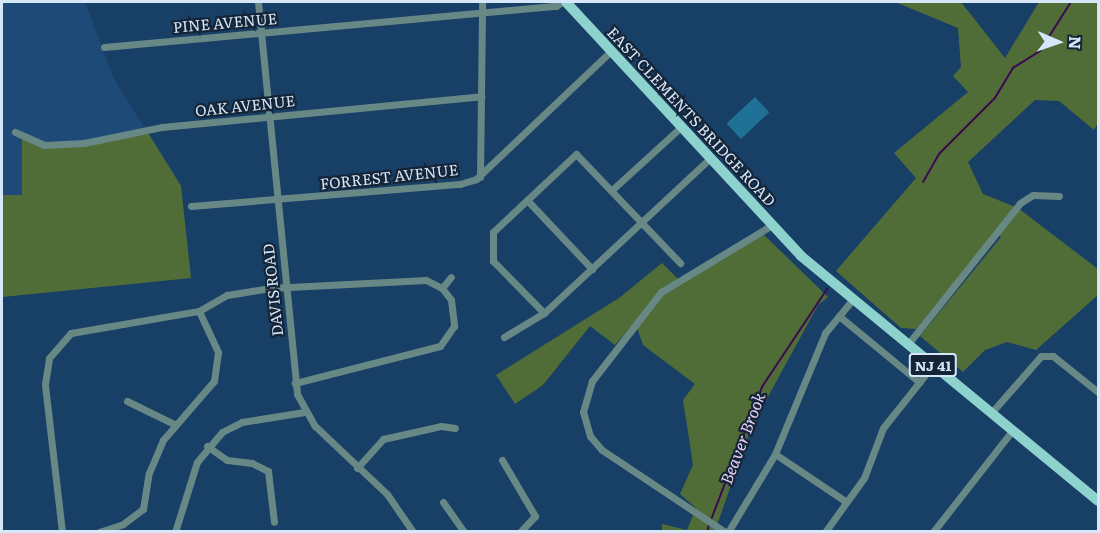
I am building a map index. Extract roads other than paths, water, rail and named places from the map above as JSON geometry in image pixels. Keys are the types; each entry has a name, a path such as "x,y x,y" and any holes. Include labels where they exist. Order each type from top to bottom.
{"main road":[{"name":"EAST CLEMENTS BRIDGE ROAD","path":"564,2 772,225"},
{"name":"NJ 41","path":"772,225 853,299 1098,501"}],"street":[{"name":"DAVIS ROAD","path":"258,2 267,116 295,383 304,412 357,468 387,494 413,531"},
{"path":"480,177 482,2"},
{"name":"PINE AVENUE","path":"104,47 556,6 564,2"},
{"name":"FORREST AVENUE","path":"191,206 276,201 460,184 480,177 611,51"},
{"name":"OAK AVENUE","path":"15,132 54,145 267,116 482,96"},
{"path":"613,189 681,127"},
{"path":"544,313 493,261 493,232 579,154 680,263"},
{"path":"504,337 544,313 710,158"},
{"path":"908,344 1020,203 1033,195 1059,196"},
{"path":"527,200 592,269"},
{"path":"772,225 661,292 592,381 583,412 590,436 602,450 727,531 776,454 825,333 853,299"},
{"path":"442,288 451,277"},
{"path":"62,531 45,384 49,358 71,333 85,327 199,311 227,295 285,287 426,280 442,288 455,313 450,337 440,346 295,383"},
{"path":"99,531 123,524 143,509 155,456 174,424 214,381 218,366 218,352 199,311"},
{"path":"839,316 919,382"},
{"path":"991,413 1044,356 1053,356 1098,392"},
{"path":"825,531 864,478 883,428 933,365"},
{"path":"127,401 174,424"},
{"path":"174,531 197,462 207,446 242,422 304,412"},
{"path":"357,468 383,439 441,426 455,428"},
{"path":"933,531 1012,431"},
{"path":"207,446 227,460 252,463 268,471 274,522"},
{"path":"776,454 845,501"},
{"path":"502,460 533,510 532,523 520,531"},
{"path":"443,501 464,531"}],"waterway":[{"name":"Beaver Brook","path":"923,182 939,154 995,98 1013,68 1040,51 1071,2"},
{"name":"Beaver Brook","path":"711,520 762,387 827,289"},
{"name":"Beaver Brook","path":"707,532 709,525"}]}
